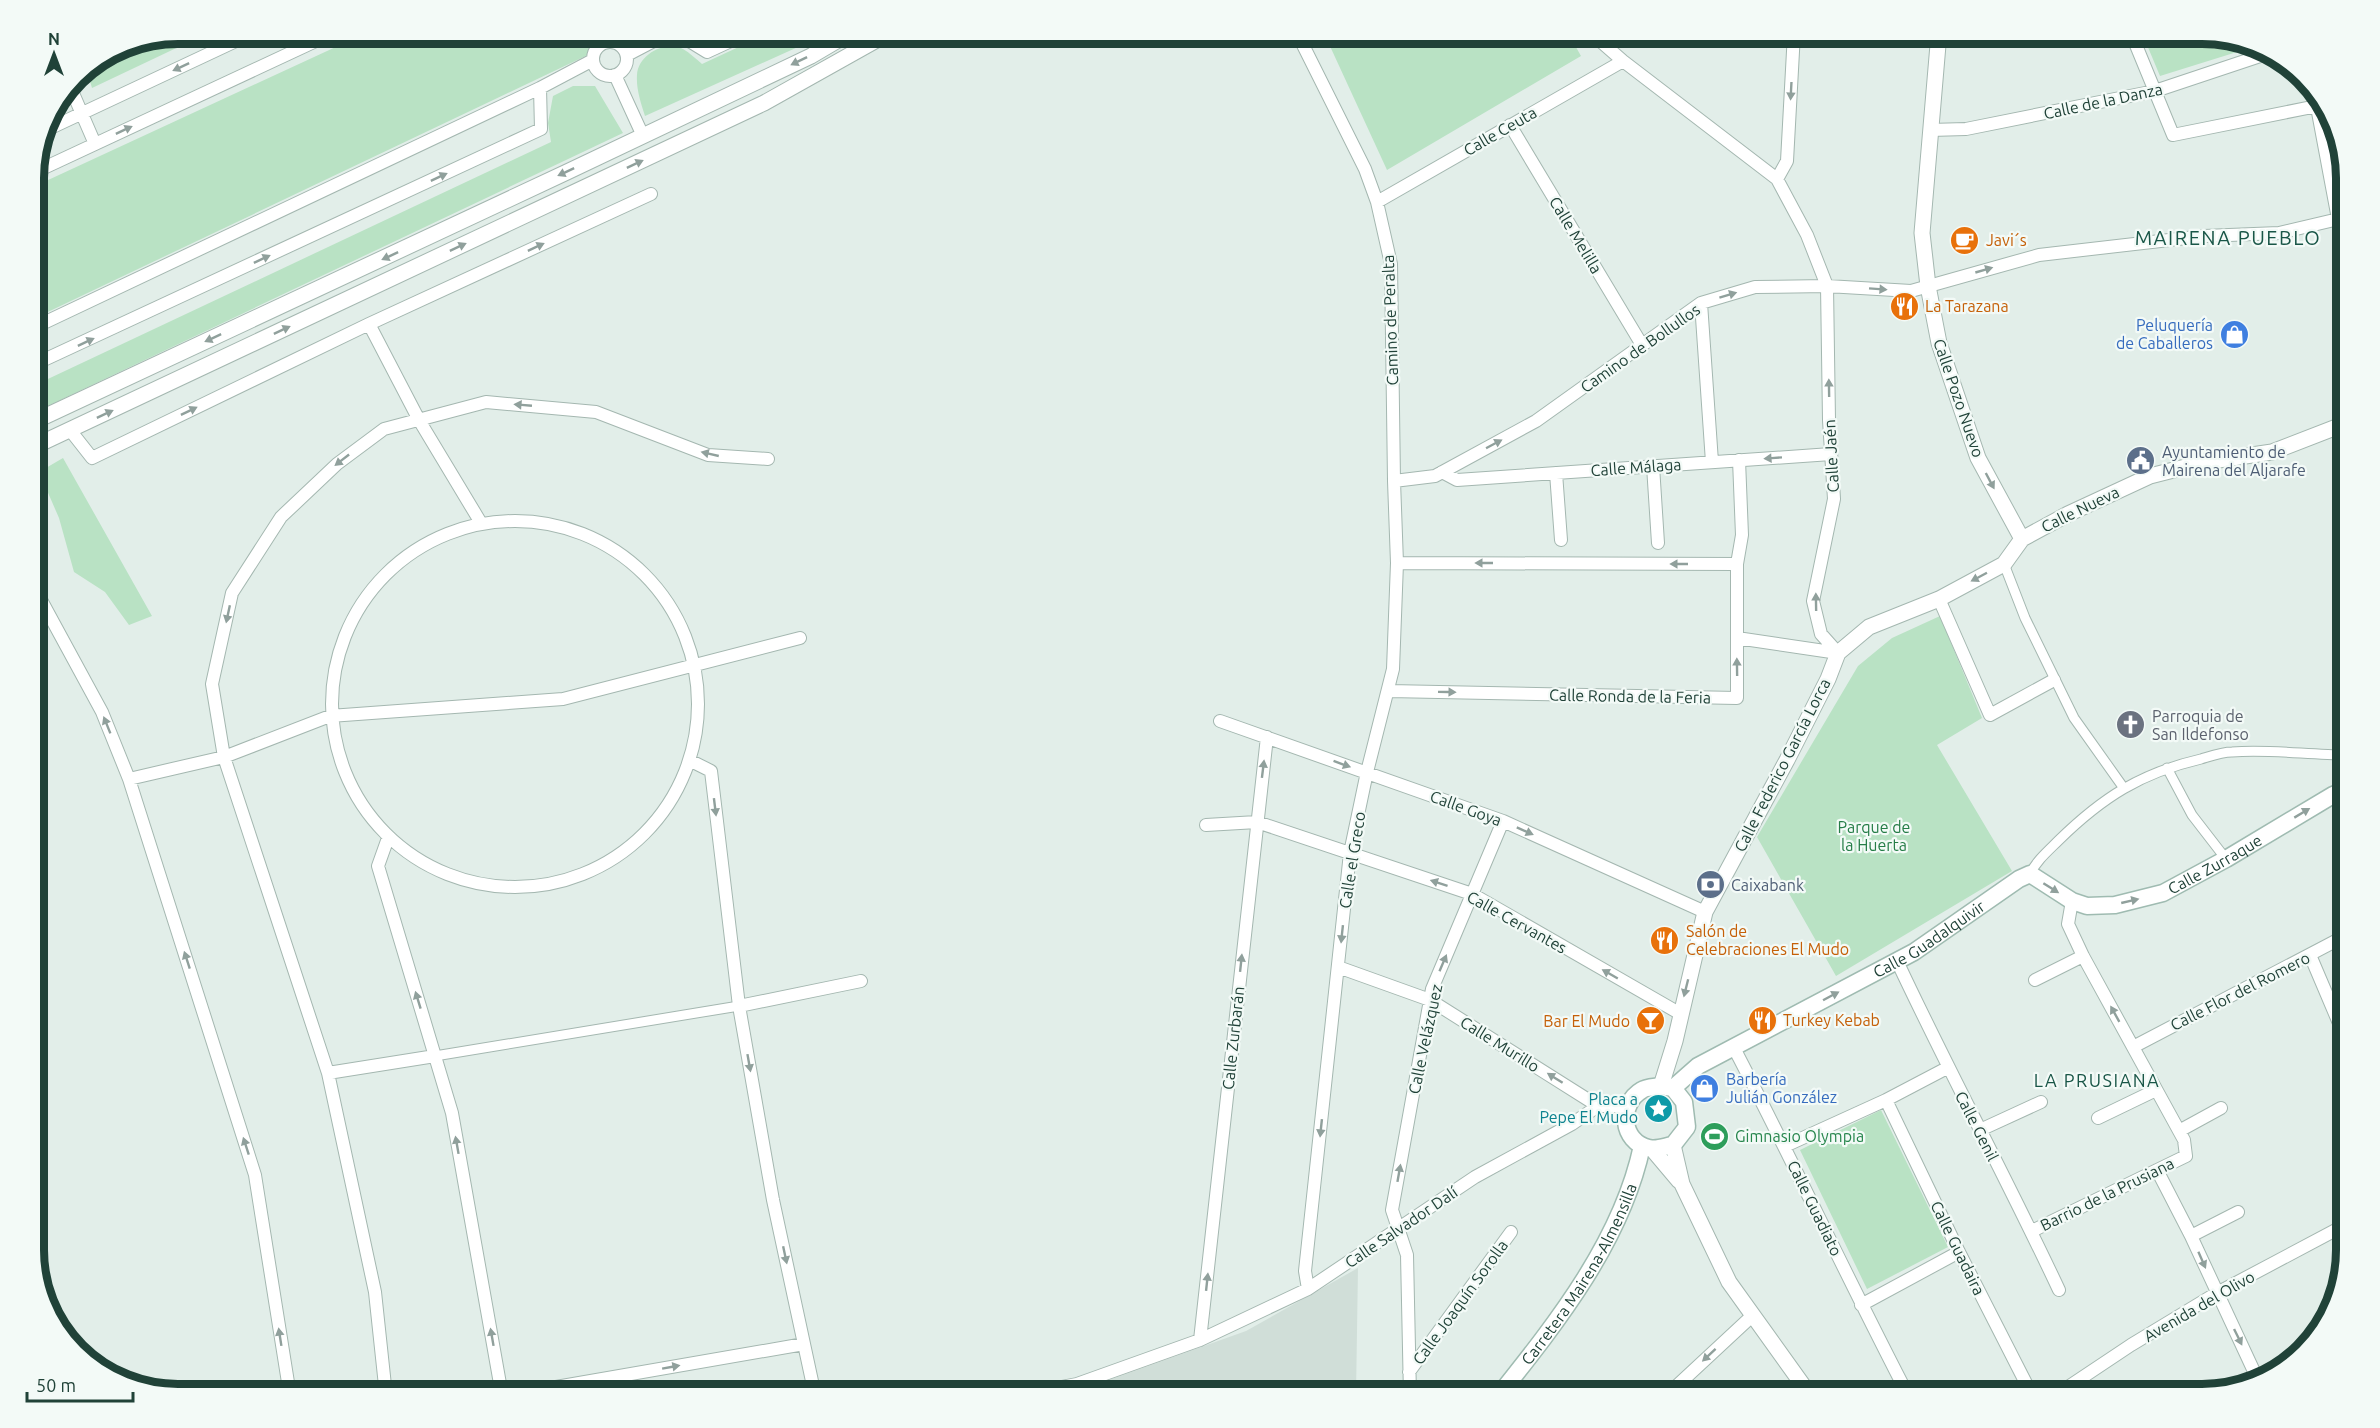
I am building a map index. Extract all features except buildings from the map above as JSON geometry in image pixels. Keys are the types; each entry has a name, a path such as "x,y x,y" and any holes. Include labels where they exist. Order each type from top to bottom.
{"main road":[{"name":"Calle Zurraque","path":"2072,901 2087,906 2115,905 2163,893 2226,860 2336,794"},
{"path":"2030,874 2072,901"},
{"name":"Calle Guadalquivir","path":"1667,1087 1698,1066 1914,952 2019,879 2030,874"},
{"path":"1667,1087 1684,1102 1687,1127 1673,1145 1647,1148 1631,1137 1625,1123 1627,1106 1642,1089 1667,1087"},
{"name":"Carretera Mairena-Almensilla","path":"1508,1384 1559,1318 1610,1234 1647,1148"}],"street":[{"path":"54,126 229,44"},
{"path":"44,168 309,44"},
{"path":"598,44 593,60 597,70 604,75 615,75 625,67 627,55"},
{"path":"617,44 627,55"},
{"path":"627,55 648,44"},
{"path":"693,44 706,52 724,44"},
{"path":"44,417 643,136 811,56 831,44"},
{"path":"44,442 764,103 869,44"},
{"name":"Camino de Peralta","path":"1302,44 1365,169 1377,202 1391,264 1394,481"},
{"path":"1604,44 1777,180 1787,161 1793,44"},
{"name":"Calle Pozo Nuevo","path":"1938,44 1922,233 1928,286 1939,343 1978,458 2022,539"},
{"path":"2135,44 2172,135 2316,107"},
{"name":"Calle de la Danza","path":"1930,130 1966,129 2155,92 2259,56"},
{"path":"44,323 540,88 593,60"},
{"name":"Calle Ceuta","path":"1377,202 1623,61"},
{"path":"615,75 643,136"},
{"path":"44,360 542,129 540,88"},
{"path":"73,94 95,144"},
{"name":"Calle Melilla","path":"1510,125 1642,345"},
{"path":"2326,125 2336,181"},
{"name":"Calle Jaén","path":"1777,180 1807,234 1827,286 1834,499 1814,601 1821,633 1838,653"},
{"path":"70,430 92,458 369,324 651,194"},
{"name":"Camino de Bollullos","path":"1442,472 1536,421 1701,303 1755,287 1827,286 1911,291 2039,255 2204,236 2279,233 2336,220"},
{"path":"1701,303 1712,462"},
{"path":"369,324 420,420 482,523"},
{"path":"385,1384 375,1292 328,1073 224,756 212,684 232,593 280,517 337,464 384,429 486,402 597,412 708,455 768,459"},
{"name":"Calle Nueva","path":"2022,539 2068,514 2150,476 2205,462 2272,452 2336,427"},
{"name":"Calle Málaga","path":"1442,472 1457,480 1831,454"},
{"name":"Calle Ronda de la Feria","path":"1389,691 1737,698 1737,564 1742,535 1739,460"},
{"path":"1653,466 1658,543"},
{"path":"1394,481 1435,476 1442,472"},
{"path":"1556,473 1561,540"},
{"name":"Calle el Greco","path":"1308,1289 1305,1271 1350,853 1367,772 1393,669 1397,563 1394,481"},
{"path":"532,521 580,532 624,556 660,591 686,634 695,664 699,713 691,761 662,816 617,858 561,883 499,888 440,872 388,838 359,803 339,761 330,716 330,702 338,652 359,606 391,567 434,539 482,523 532,521"},
{"name":"Calle Federico García Lorca","path":"1667,1087 1679,1013 1705,912 1787,760 1828,679 1838,653 1869,627 1939,598 2004,564 2022,539"},
{"path":"1397,563 1737,564"},
{"path":"2004,564 2025,618 2054,680 2079,727 2122,788"},
{"path":"1939,598 1990,715 2054,680"},
{"path":"44,605 102,712 129,779 255,1175 288,1384"},
{"path":"129,779 224,756 330,716 563,699 800,638"},
{"path":"1737,638 1838,653"},
{"name":"Calle Goya","path":"1220,721 1503,821 1705,912"},
{"name":"Calle Zurbarán","path":"1200,1340 1267,737"},
{"name":"Calle Guadalquivir","path":"2030,874 2036,862 2079,820 2122,788 2168,768 2229,752 2268,750 2310,755 2336,755"},
{"path":"691,761 711,771 739,1006 773,1200 813,1384"},
{"path":"2168,768 2192,815 2226,860"},
{"name":"Calle Velázquez","path":"1410,1384 1407,1255 1397,1231 1392,1210 1432,989 1503,821"},
{"name":"Calle Cervantes","path":"1206,825 1257,822 1472,894 1679,1013"},
{"path":"388,838 378,866 452,1113 500,1384"},
{"name":"Barrio de la Prusiana","path":"2031,1231 2186,1156 2184,1140 2083,957 2068,924 2072,901"},
{"name":"Calle Flor del Romero","path":"2133,1047 2336,941"},
{"path":"2310,955 2336,1016"},
{"path":"2035,980 2083,957"},
{"name":"Calle Genil","path":"1897,961 1947,1068 2059,1290"},
{"name":"Calle Murillo","path":"1338,967 1430,1000 1598,1106"},
{"path":"328,1073 739,1006 861,981"},
{"name":"Calle Guadiato","path":"1734,1048 1902,1384"},
{"path":"1785,1146 1886,1100 1947,1068"},
{"path":"2098,1118 2157,1090"},
{"name":"Calle Guadaira","path":"1886,1100 1959,1252 2026,1384"},
{"path":"1980,1130 2041,1102"},
{"path":"1598,1106 1627,1106"},
{"name":"Calle Salvador Dalí","path":"1077,1384 1200,1340 1308,1289 1475,1177 1572,1124 1598,1106"},
{"path":"2179,1131 2221,1108"},
{"path":"1673,1145 1682,1184 1729,1282 1802,1384"},
{"path":"1647,1148 1682,1184"},
{"path":"2157,1170 2191,1236 2255,1374"},
{"path":"2191,1236 2238,1212"},
{"name":"Avenida del Olivo","path":"2072,1384 2131,1345 2217,1293 2336,1230"},
{"name":"Calle Joaquín Sorolla","path":"1409,1372 1511,1232"},
{"path":"1861,1305 1959,1252"},
{"path":"1679,1384 1752,1316"},
{"path":"573,1384 804,1344"}],"shaded area":[{"path":"1358,1268 1356,1384 1098,1384 1246,1331"}],"green space":[{"path":"185,44 92,88 89,78 118,57 151,46"},
{"path":"342,44 611,44 44,314 44,182"},
{"path":"745,44 805,44 645,116 638,91 637,75 642,61 648,55 661,48 676,47 683,49 702,64"},
{"path":"1329,44 1574,44 1581,56 1387,170"},
{"path":"2147,44 2220,45 2243,50 2160,76"},
{"path":"573,86 595,86 623,133 44,408 44,381 551,142 548,123 553,96"},
{"path":"63,458 152,616 129,625 105,592 74,572 59,518 44,484 44,469"},
{"name":"Parque de la Huerta","path":"1940,616 1982,718 1937,745 2012,871 1836,976 1757,837 1858,666 1892,638"},
{"path":"1881,1110 1948,1247 1867,1289 1800,1150"}],"place":[{"name":"Javi´s","path":"1965,240"},
{"name":"La Tarazana","path":"1904,306"},
{"name":"Peluquería de Caballeros","path":"2234,334"},
{"name":"Ayuntamiento de Mairena del Aljarafe","path":"2141,461"},
{"name":"Parroquia de San Ildefonso","path":"2131,725"},
{"name":"Caixabank","path":"1710,885"},
{"name":"Salón de Celebraciones El Mudo","path":"1665,940"},
{"name":"Turkey Kebab","path":"1762,1020"},
{"name":"Bar El Mudo","path":"1651,1021"},
{"name":"Barbería Julián González","path":"1705,1088"},
{"name":"Placa a Pepe El Mudo","path":"1659,1108"},
{"name":"Gimnasio Olympia","path":"1714,1136"}],"district":[{"name":"MAIRENA PUEBLO","path":"2228,237"},
{"name":"LA PRUSIANA","path":"2097,1080"}]}
